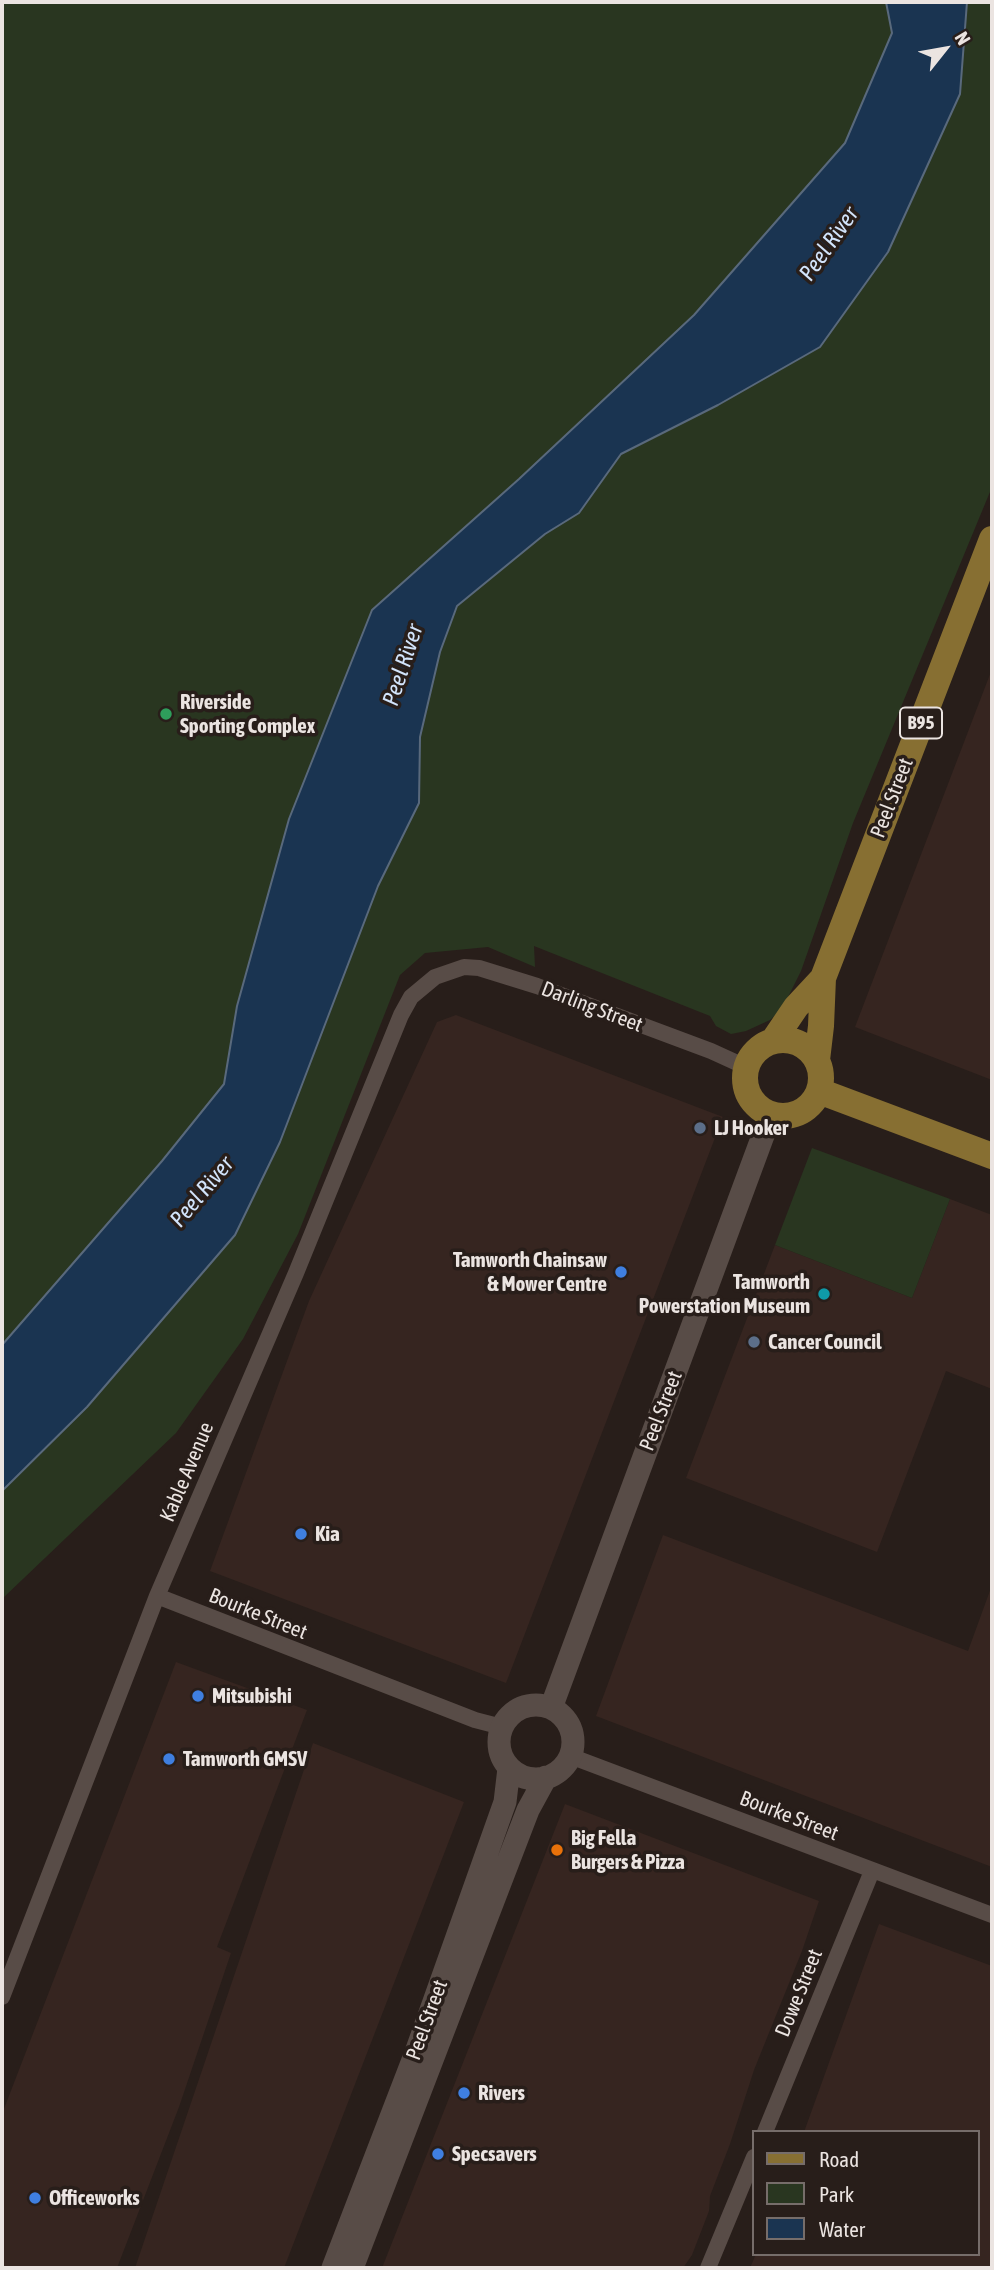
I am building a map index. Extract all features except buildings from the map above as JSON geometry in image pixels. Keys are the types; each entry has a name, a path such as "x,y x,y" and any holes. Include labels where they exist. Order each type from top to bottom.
{"main road":[{"name":"Peel Street","path":"817,1060 823,978 992,539"},
{"name":"Peel Street","path":"773,1041 796,1007 823,978"},
{"name":"B95","path":"746,1067 756,1050 773,1041"},
{"path":"773,1041 793,1041 811,1052 817,1060"},
{"name":"B95","path":"817,1060 821,1075 819,1091"},
{"path":"746,1067 747,1090 752,1101 771,1114 781,1116 800,1112 808,1107 819,1091 992,1156"},
{"name":"Peel Street","path":"551,1708 771,1114"},
{"path":"528,1705 551,1708 568,1723 572,1734 570,1756 564,1766 546,1777 523,1777 509,1768 501,1751 499,1739 502,1727 508,1717 528,1705"},
{"name":"Peel Street","path":"333,2268 415,2055 505,1802 509,1768"},
{"name":"Peel Street","path":"352,2268 528,1810 546,1777"}],"street":[{"name":"Darling Street","path":"435,977 464,967 479,968 537,986 746,1067"},
{"name":"Kable Avenue","path":"2,1997 157,1596 296,1273 401,1015 411,997 435,977"},
{"name":"Bourke Street","path":"157,1596 463,1715 502,1727"},
{"name":"Bourke Street","path":"570,1756 992,1914"},
{"name":"Dowe Street","path":"766,2130 872,1871"},
{"path":"708,2268 752,2162"}],"shaded area":[{"path":"992,669 992,1080 855,1027"},
{"path":"456,1015 723,1117 506,1683 210,1571 309,1301 437,1022"},
{"path":"950,1199 992,1215 992,1389 946,1371 877,1552 686,1478 775,1245 912,1298"},
{"path":"663,1535 968,1651 992,1585 992,1867 596,1716"},
{"path":"176,1662 307,1710 217,1947 231,1953 179,2107 117,2268 2,2268 2,2114"},
{"path":"313,1743 464,1802 284,2268 135,2268"},
{"path":"565,1804 819,1901 754,2070 710,2196 709,2211 692,2255 683,2268 382,2268"},
{"path":"879,1924 992,1966 992,2268 750,2268 755,2256 980,2256 980,2130 805,2130"}],"green space":[{"name":"Riverside Sporting Complex","path":"2,2 886,2 892,33 845,143 694,315 519,479 372,610 289,819 237,1006 224,1084 162,1161 2,1345"},
{"path":"967,2 992,2 992,487 853,823 801,971 782,1009 770,1020 746,1031 731,1034 716,1026 710,1016 534,946 535,967 488,947 425,953 400,975 298,1234 243,1339 176,1433 2,1599 2,1491 87,1407 235,1235 280,1142 378,886 419,803 420,737 440,652 457,606 545,534 579,513 620,454 718,405 820,347 960,94"},
{"path":"812,1148 950,1199 912,1298 775,1245"}],"water":[{"name":"Peel River","path":"886,2 967,2 960,94 888,252 820,347 718,405 621,454 579,513 545,534 457,606 440,652 420,737 419,803 378,886 280,1142 235,1235 87,1407 2,1491 2,1345 162,1161 224,1084 237,1006 289,819 372,610 519,479 694,315 845,143 892,33"}],"place":[{"name":"Riverside Sporting Complex","path":"166,714"},
{"name":"LJ Hooker","path":"700,1128"},
{"name":"Tamworth Chainsaw & Mower Centre","path":"621,1272"},
{"name":"Tamworth Powerstation Museum","path":"824,1294"},
{"name":"Cancer Council","path":"754,1342"},
{"name":"Kia","path":"301,1534"},
{"name":"Mitsubishi","path":"198,1696"},
{"name":"Tamworth GMSV","path":"169,1759"},
{"name":"Big Fella Burgers & Pizza","path":"557,1850"},
{"name":"Rivers","path":"464,2093"},
{"name":"Specsavers","path":"438,2154"},
{"name":"Officeworks","path":"35,2198"}]}
